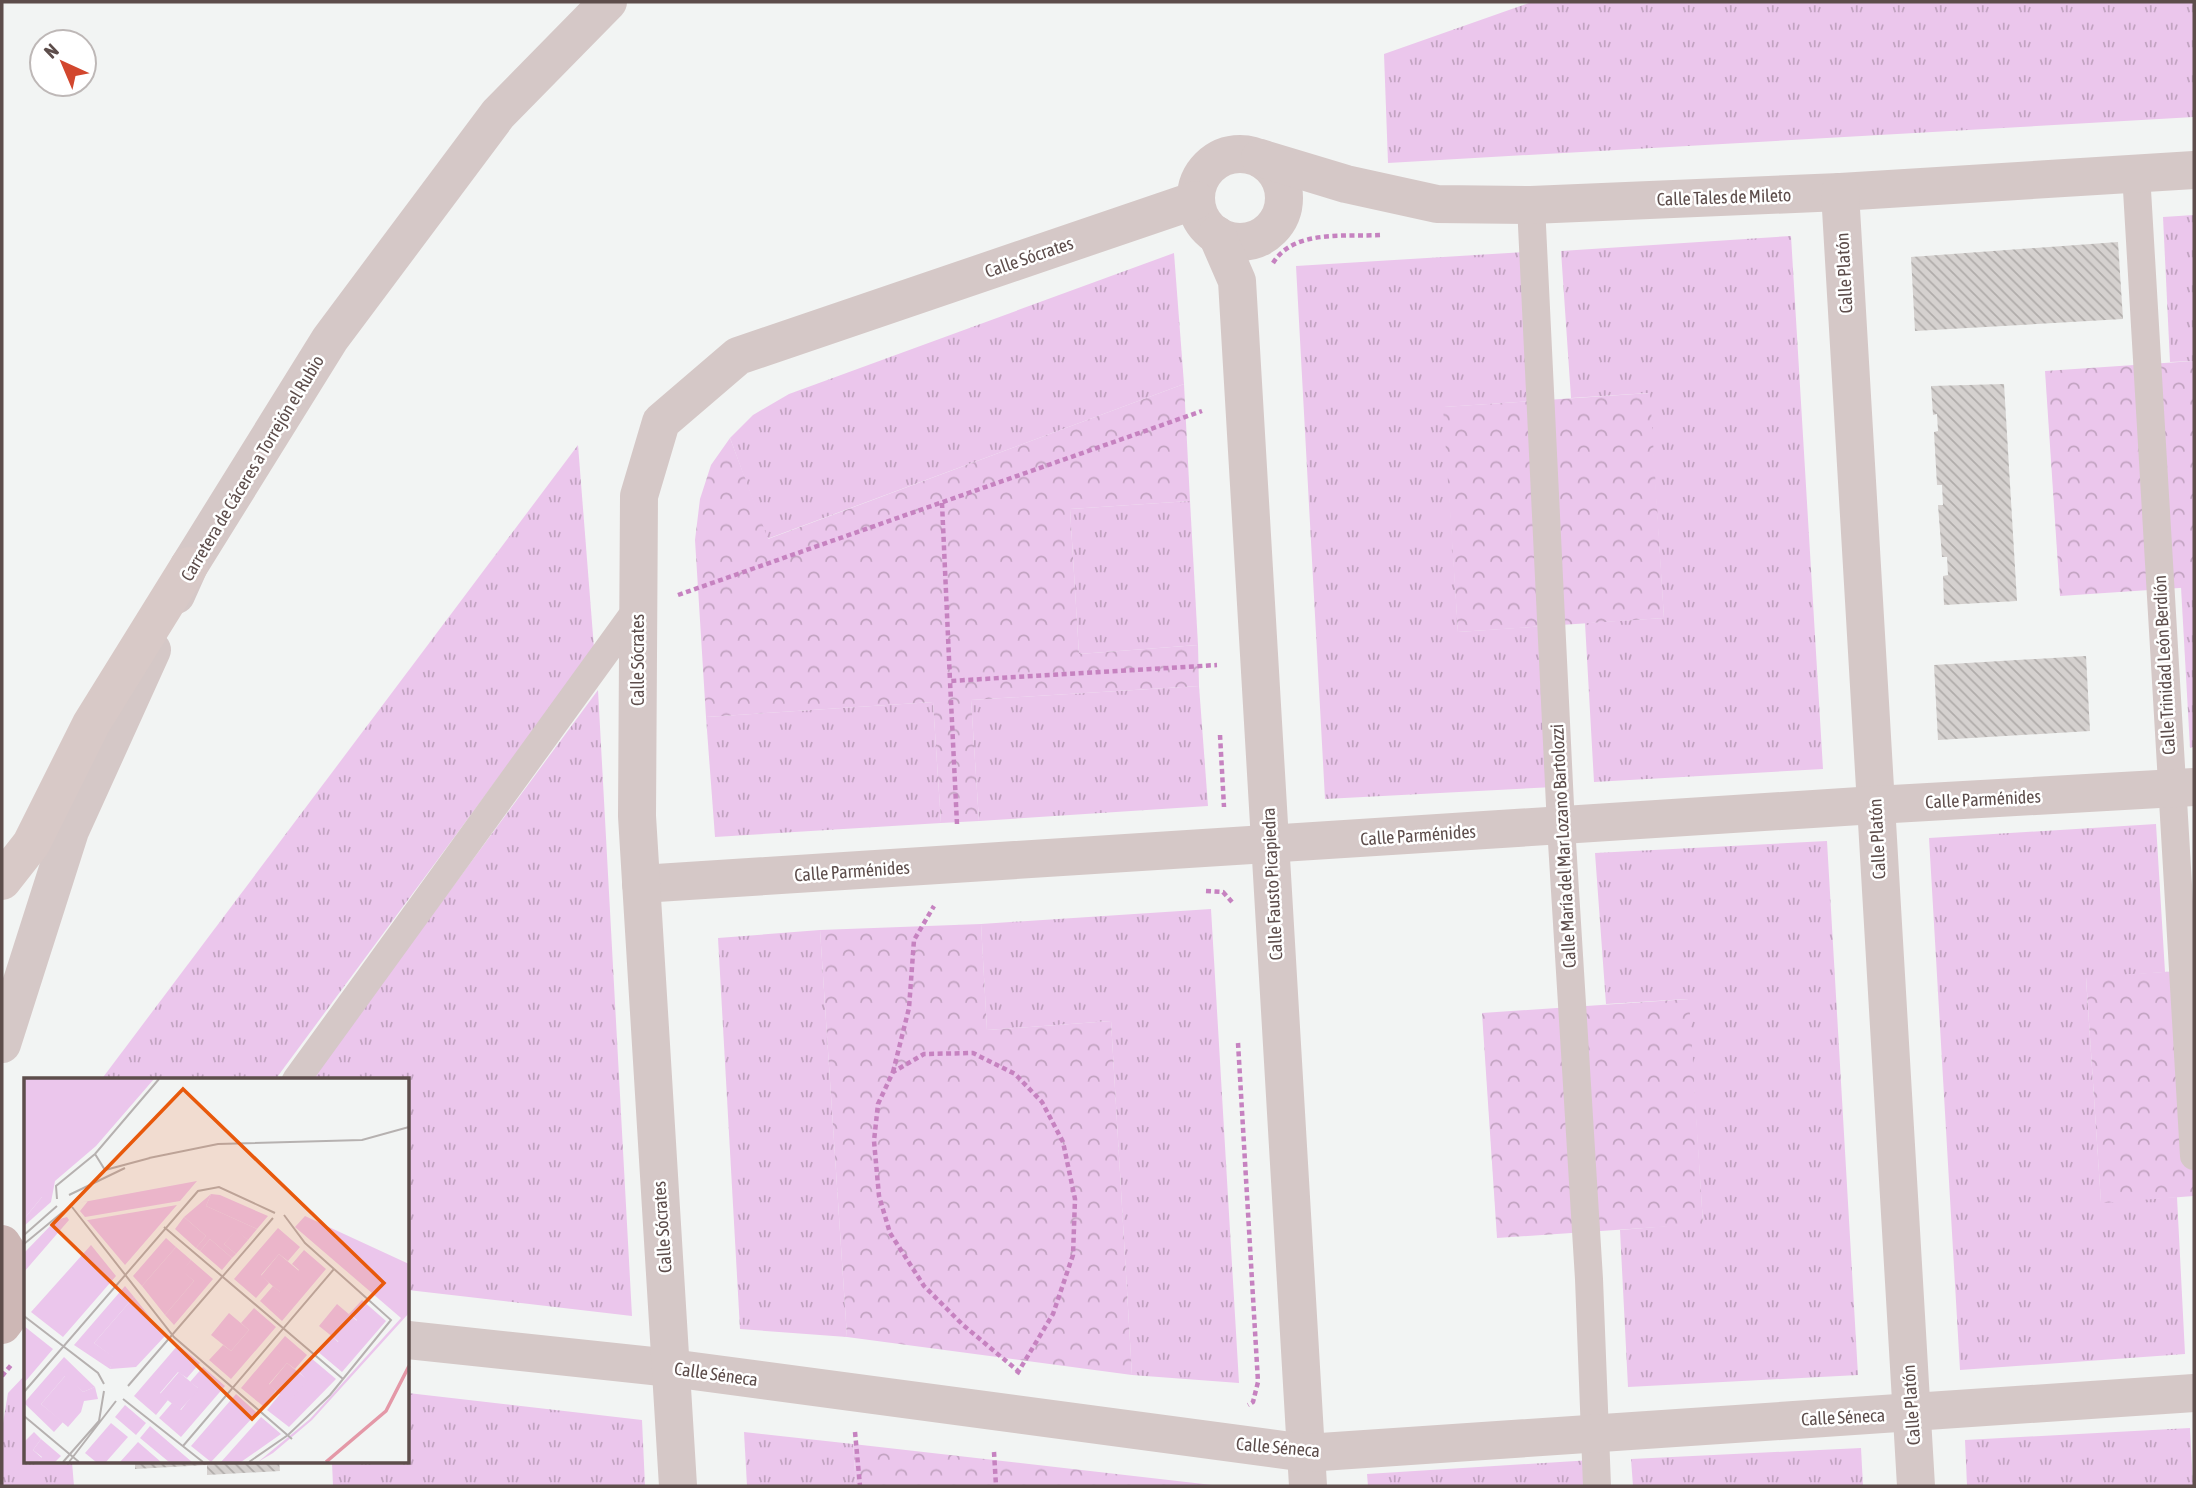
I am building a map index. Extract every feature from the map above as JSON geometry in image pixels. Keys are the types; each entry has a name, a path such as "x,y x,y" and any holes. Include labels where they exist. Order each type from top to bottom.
{"main road":[{"path":"2,881 31,844 91,724 189,566"},
{"path":"10,1255 15,1297 12,1320"}],"street":[{"name":"Carretera de Cáceres a Torrejón el Rubio","path":"2,1044 70,831 189,566 330,339 498,114 608,2"},
{"path":"1237,281 1259,238 1279,220 1285,194 1276,173 1260,158 1238,154 1216,161 1205,172 1198,185 1196,200 1199,214 1206,226 1229,241 1243,242 1259,238"},
{"name":"Calle Tales de Mileto","path":"1260,158 1346,184 1437,204 1531,205 1840,192 2194,170"},
{"name":"Calle Trinidad León Berdión","path":"2136,173 2183,788 2194,1156"},
{"name":"Calle Platón","path":"1840,192 1916,1486"},
{"name":"Calle Sócrates","path":"678,1486 637,816 639,496 661,422 738,356 1196,200"},
{"name":"Calle María del Mar Lozano Bartolozzi","path":"1531,205 1561,827 1589,1279 1597,1486"},
{"name":"Calle Fausto Picapiedra","path":"1217,235 1237,281 1307,1470"},
{"path":"297,1078 637,609"},
{"name":"Calle Parménides","path":"641,884 1875,805 2183,788"},
{"name":"Calle Séneca","path":"410,1340 671,1368 1236,1444 1307,1470 1594,1433 1911,1414 2194,1393"}],"path":[{"path":"1202,398 1203,424"},
{"path":"637,609 1202,411"},
{"path":"942,503 960,864 914,940 909,1009 893,1072 878,1104 874,1141 878,1196 890,1233 924,1286 963,1325 1018,1371"},
{"path":"1216,652 1217,678"},
{"path":"950,681 1217,665"},
{"path":"1220,729 1224,816 1213,825 1205,827 1206,891 1223,892 1232,902 1232,914"},
{"path":"1236,1444 1247,1406 1253,1402 1258,1382 1238,1037"},
{"path":"893,1072 923,1054 973,1053 1015,1074 1042,1102 1063,1142 1075,1199 1073,1255 1053,1314 1018,1371 1000,1412"},
{"path":"852,1393 860,1486"}],"green space":[{"path":"1532,2 2194,2 2194,117 1388,163 1384,54"},
{"path":"2194,215 2194,361 2170,362 2163,217"},
{"path":"1791,236 1823,769 1594,782 1585,623 1664,618 1649,393 1571,398 1561,251"},
{"path":"1525,252 1532,401 1444,407 1458,632 1546,626 1554,787 1325,799 1296,266"},
{"path":"1174,253 1184,384 767,539 730,438 753,415 789,394"},
{"path":"2194,361 2194,587 2060,596 2045,371"},
{"path":"1184,384 1190,501 1070,509 1079,654 1198,645 1199,686 971,700 979,821 941,823 933,702 706,717 695,540 700,499 711,465 730,438 768,539"},
{"path":"1650,393 1664,618 1458,632 1443,407"},
{"path":"578,445 594,648 276,1078 103,1078"},
{"path":"1190,501 1198,645 1079,654 1070,509"},
{"path":"2181,587 2194,587 2194,747 2190,748"},
{"path":"1199,686 1208,806 979,821 971,700"},
{"path":"598,690 632,1316 410,1290 410,1078 311,1078"},
{"path":"933,702 941,823 715,837 706,717"},
{"path":"2156,824 2165,972 2086,978 2101,1202 2177,1197 2185,1354 1960,1370 1929,838"},
{"path":"1827,841 1858,1375 1628,1387 1620,1230 1703,1223 1688,999 1606,1004 1595,853"},
{"path":"1211,909 1239,1383 1132,1375 1111,1021 987,1030 981,924"},
{"path":"981,924 987,1030 1111,1021 1132,1375 847,1337 820,930"},
{"path":"820,930 847,1337 740,1329 718,938"},
{"path":"2194,970 2194,1196 2101,1203 2086,977"},
{"path":"1689,999 1703,1224 1497,1238 1482,1013"},
{"path":"24,1376 24,1464 72,1464 74,1486 2,1486 2,1429 8,1393"},
{"path":"410,1393 642,1420 645,1486 333,1486 332,1464 410,1464"},
{"path":"2190,1428 2193,1486 1967,1486 1965,1440"},
{"path":"744,1432 853,1444 856,1486 747,1486"},
{"path":"853,1444 1221,1486 856,1486"},
{"path":"1861,1448 1863,1486 1633,1486 1631,1459"},
{"path":"1592,1460 1594,1486 1368,1486 1367,1474"}],"building":[{"path":"2118,242 2123,319 1915,331 1911,257"},
{"path":"2004,384 2017,601 1944,605 1943,576 1948,575 1947,557 1942,557 1938,505 1943,505 1942,485 1937,485 1934,432 1938,431 1937,414 1933,415 1931,386"},
{"path":"2086,656 2090,731 1938,740 1934,665"},
{"path":"135,1464 279,1464 280,1471 207,1475 207,1465 135,1469"}]}
